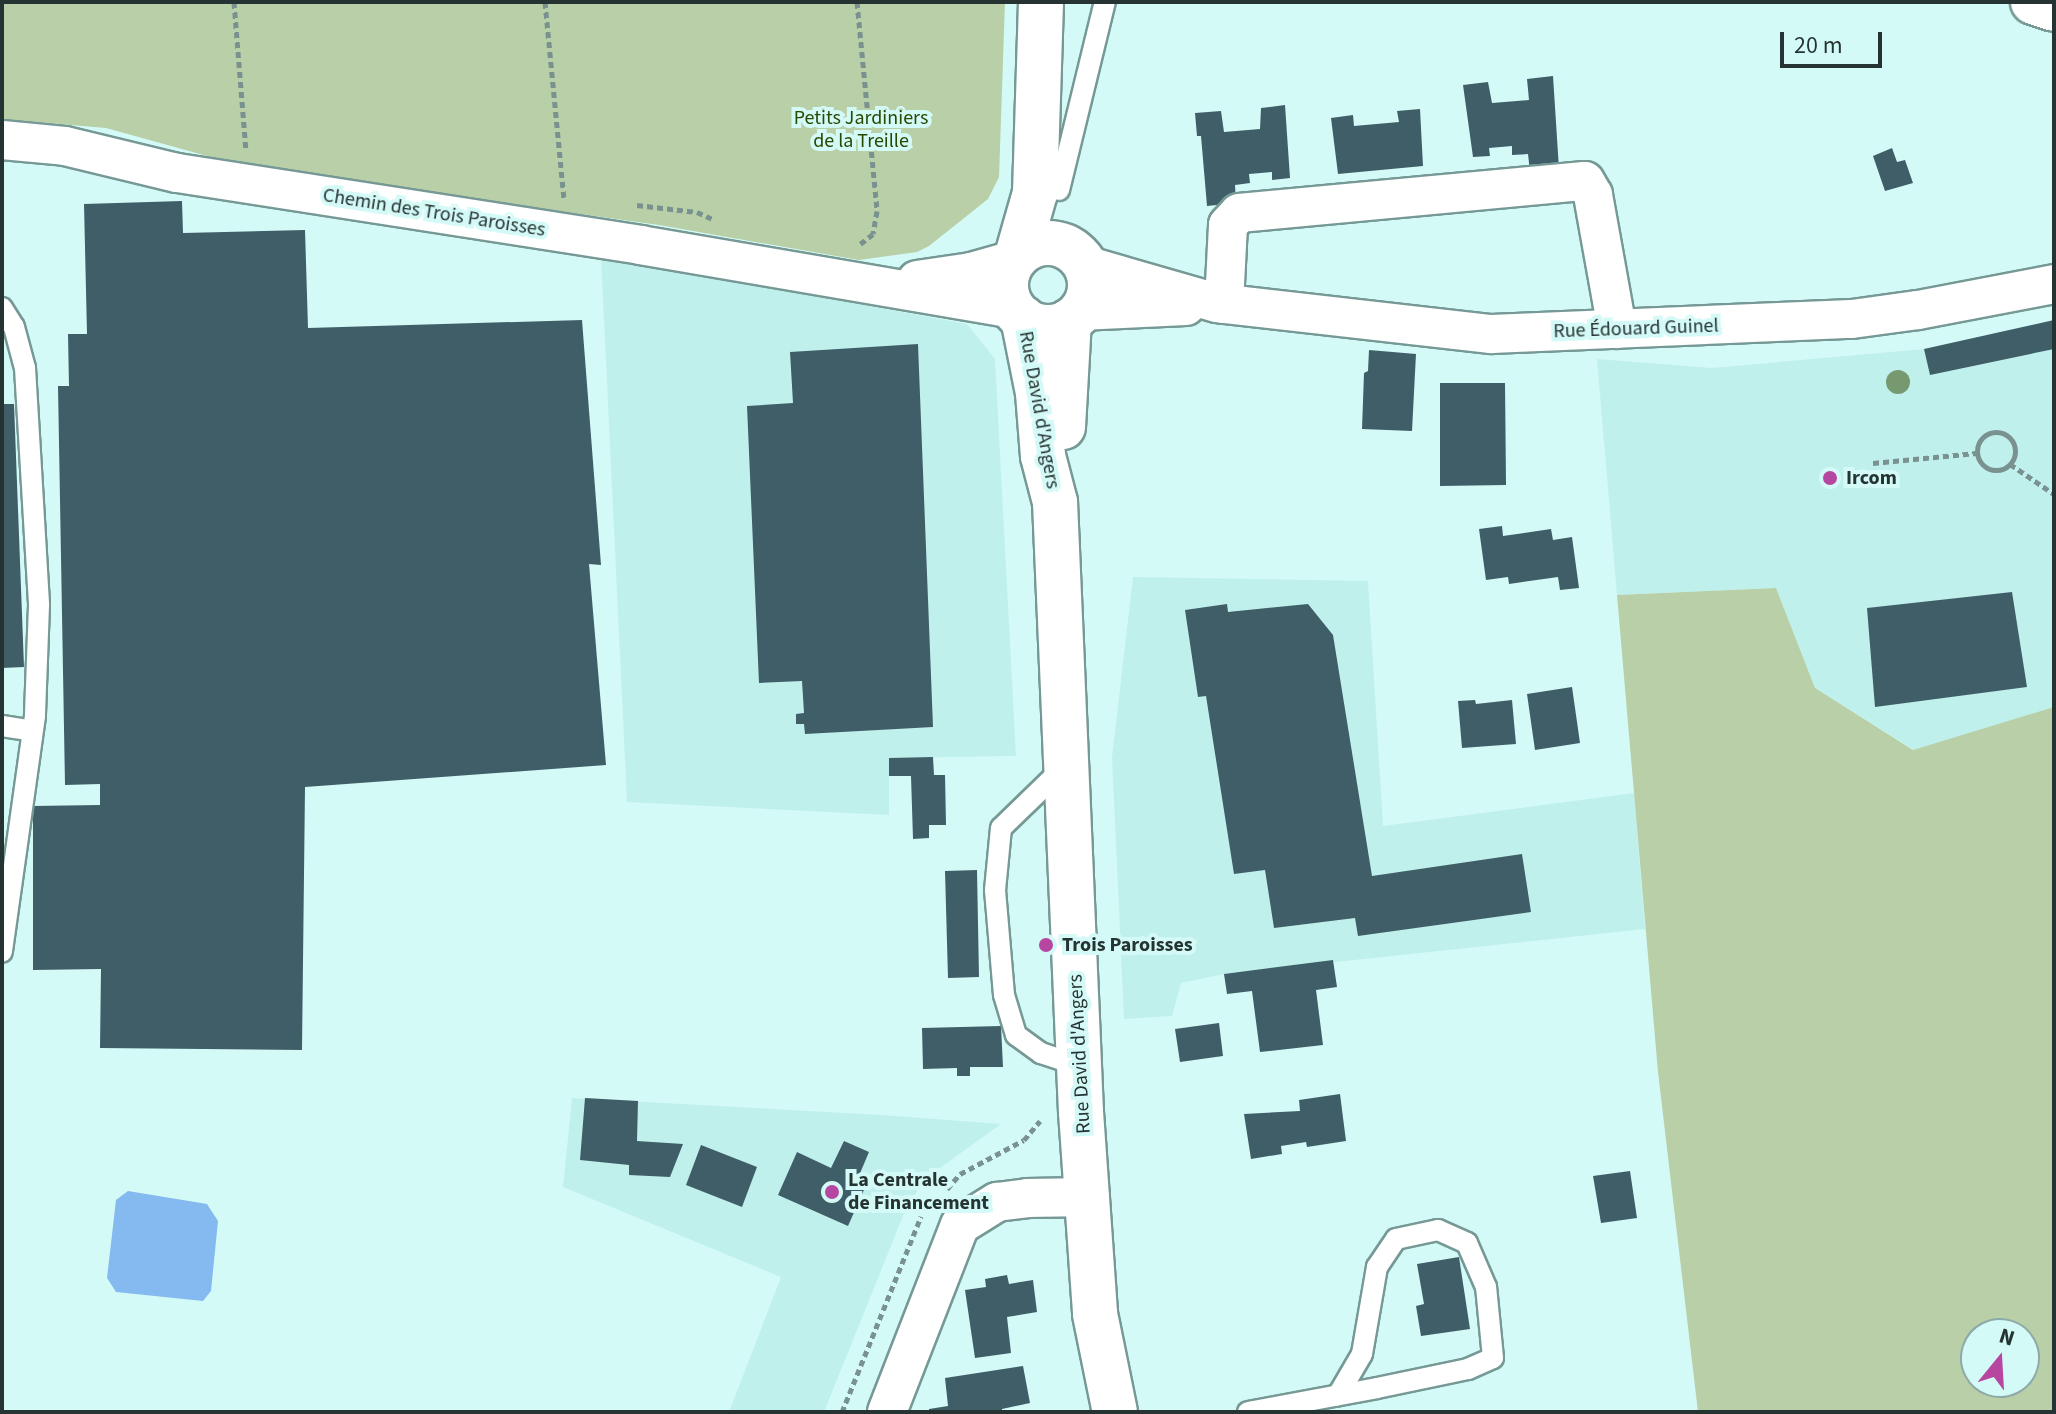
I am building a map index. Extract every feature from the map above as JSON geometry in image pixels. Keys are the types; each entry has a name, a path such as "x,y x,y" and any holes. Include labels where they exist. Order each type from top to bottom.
{"main road":[{"path":"1041,2 1035,193 1006,284 1018,314 1045,327 1074,316 1089,292 1059,190 1052,84 1055,2"},
{"path":"2033,2 2054,9"},
{"path":"1015,258 1034,245 1048,243 1079,259"},
{"name":"Rue David d'Angers","path":"1018,314 1038,393 1043,456 1055,502 1080,1066 1095,1314 1115,1412"},
{"name":"Rue David d'Angers","path":"1055,502 1064,454 1063,397 1074,316"}],"street":[{"name":"Chemin des Trois Paroisses","path":"2,140 65,146 177,173 244,183 569,209 861,266 945,278 1015,258"},
{"path":"1220,304 1228,225 1239,213 1585,181 1593,195 1617,329"},
{"name":"Rue Édouard Guinel","path":"1079,259 1220,304"},
{"name":"Chemin des Trois Paroisses","path":"861,266 1018,314"},
{"name":"Rue Édouard Guinel","path":"1074,316 1220,304 1491,334 1852,319 2054,284"},
{"path":"887,1412 960,1225 997,1202 1090,1197"}],"lane":[{"path":"1059,190 1105,2"},
{"path":"2,308 14,327 25,368 32,442 39,605 32,731 7,878 2,952"},
{"path":"2,726 32,731"},
{"path":"1068,762 1001,828 995,890 1004,995 1016,1035 1041,1053 1080,1066"},
{"path":"1248,1412 1338,1395 1468,1369 1493,1358 1486,1287 1467,1243 1438,1230 1396,1239 1377,1267 1362,1354 1338,1395"}],"path":[{"path":"234,2 246,135 244,183"},
{"path":"545,2 569,209"},
{"path":"857,2 877,211 873,234 861,266"},
{"path":"632,204 697,212 724,224"},
{"path":"1986,434 2005,434 2015,448 2010,464 2003,469 1990,470 1980,462 1978,444 1986,434"},
{"path":"1873,463 1977,453"},
{"path":"2010,464 2054,494"},
{"path":"946,1189 960,1174 1024,1140 1040,1123 1043,1111"},
{"path":"842,1412 921,1216"}],"shaded area":[{"path":"601,257 967,324 995,359 1016,756 889,758 889,815 627,802"},
{"name":"Ircom","path":"2054,320 2054,707 1914,750 1815,688 1776,588 1617,595 1597,359 1712,368 1924,349"},
{"path":"1133,577 1368,581 1383,826 1634,793 1645,929 1224,974 1181,983 1172,1016 1124,1019 1112,757"},
{"path":"572,1098 1001,1124 926,1178 907,1206 824,1412 729,1412 781,1277 563,1187"}],"green space":[{"name":"Petits Jardiniers de la Treille","path":"2,2 1005,2 999,177 988,199 929,246 917,252 859,260 659,225 459,197 371,190 261,171 106,128 2,119"},
{"path":"1776,588 1815,688 1913,750 2054,707 2054,1412 1698,1412 1658,1072 1617,595"}],"water":[{"path":"128,1191 207,1204 218,1221 211,1291 203,1301 116,1292 107,1278 116,1200"}],"building":[{"path":"1553,76 1559,169 1530,172 1528,154 1512,155 1512,146 1489,148 1490,156 1473,157 1463,85 1488,82 1492,103 1529,100 1527,79"},
{"path":"1285,105 1290,178 1272,180 1272,172 1249,174 1250,183 1235,185 1236,203 1207,206 1201,136 1197,136 1195,113 1221,111 1224,132 1260,129 1261,108"},
{"path":"1420,109 1423,166 1338,174 1331,118 1353,115 1354,126 1399,122 1397,111"},
{"path":"1892,148 1897,162 1905,160 1913,183 1885,191 1873,156"},
{"path":"182,201 183,233 305,230 308,328 582,320 601,565 589,564 606,765 305,787 302,1050 100,1048 101,969 33,970 33,806 100,805 100,784 65,785 58,386 69,386 68,334 87,334 84,204"},
{"path":"2054,320 2054,349 1930,375 1924,349"},
{"path":"918,344 933,727 805,734 804,724 796,724 796,714 804,713 802,681 759,683 747,406 793,403 790,352"},
{"path":"1369,350 1416,354 1412,431 1362,429 1364,373 1368,371"},
{"path":"1440,383 1505,383 1506,485 1440,486"},
{"path":"2,404 14,404 24,667 2,668"},
{"path":"1502,526 1503,536 1551,529 1553,540 1572,537 1579,588 1560,590 1558,577 1509,584 1508,577 1486,580 1479,529"},
{"path":"2012,592 2027,687 1875,707 1867,608"},
{"path":"1227,604 1228,612 1308,604 1333,635 1372,876 1522,854 1531,912 1358,936 1355,918 1274,928 1265,870 1234,874 1206,696 1198,697 1185,610"},
{"path":"1572,687 1580,743 1535,750 1527,694"},
{"path":"1475,700 1476,704 1512,700 1516,744 1462,748 1458,701"},
{"path":"933,757 934,775 945,775 946,825 929,825 929,838 913,839 911,776 889,776 889,758"},
{"path":"977,870 979,977 948,978 945,871"},
{"path":"1333,960 1337,987 1316,990 1323,1045 1260,1052 1252,991 1227,994 1224,974"},
{"path":"1219,1023 1223,1056 1180,1062 1175,1029"},
{"path":"1001,1026 1003,1067 970,1067 970,1076 957,1076 957,1068 923,1069 922,1028"},
{"path":"1340,1094 1346,1141 1307,1147 1306,1142 1281,1146 1282,1154 1251,1159 1244,1114 1300,1111 1299,1100"},
{"path":"585,1098 638,1101 637,1141 683,1144 670,1177 629,1175 629,1165 580,1160"},
{"path":"844,1141 869,1152 858,1178 867,1183 848,1226 778,1195 797,1152 831,1168"},
{"path":"701,1145 757,1167 742,1207 686,1185"},
{"path":"1630,1171 1637,1218 1601,1223 1593,1176"},
{"path":"1459,1257 1470,1329 1421,1336 1416,1306 1424,1304 1417,1264"},
{"path":"1007,1275 1009,1284 1033,1280 1037,1312 1007,1317 1011,1353 975,1358 965,1290 986,1287 985,1279"},
{"path":"1023,1366 1030,1403 1002,1409 1002,1412 929,1412 929,1409 948,1406 945,1378"}],"place":[{"name":"Ircom","path":"1830,478"},
{"name":"Trois Paroisses","path":"1046,945"},
{"name":"La Centrale de Financement","path":"832,1192"}]}
